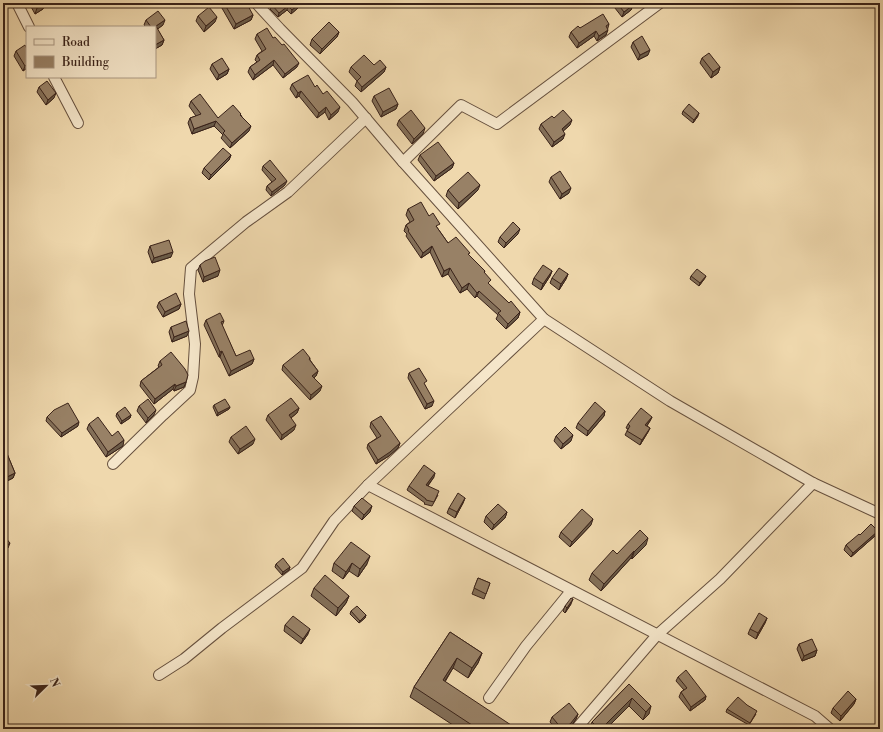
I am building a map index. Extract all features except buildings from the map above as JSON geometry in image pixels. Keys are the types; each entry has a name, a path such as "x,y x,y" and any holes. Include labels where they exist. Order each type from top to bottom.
{"street":[{"path":"16,3 28,26"},
{"path":"256,3 352,102 403,162 544,319 670,401 813,483 880,514"},
{"path":"403,162 461,105 497,124 660,3"},
{"path":"55,78 78,123"},
{"path":"113,464 190,390 193,377 195,344 189,294 190,268 246,222 288,192 366,118"},
{"path":"159,675 184,659 222,628 302,568 334,521 368,485 544,319"},
{"path":"576,729 657,635 720,579 813,483"},
{"path":"368,485 815,716 830,729"},
{"path":"489,698 526,646 571,590"}]}
